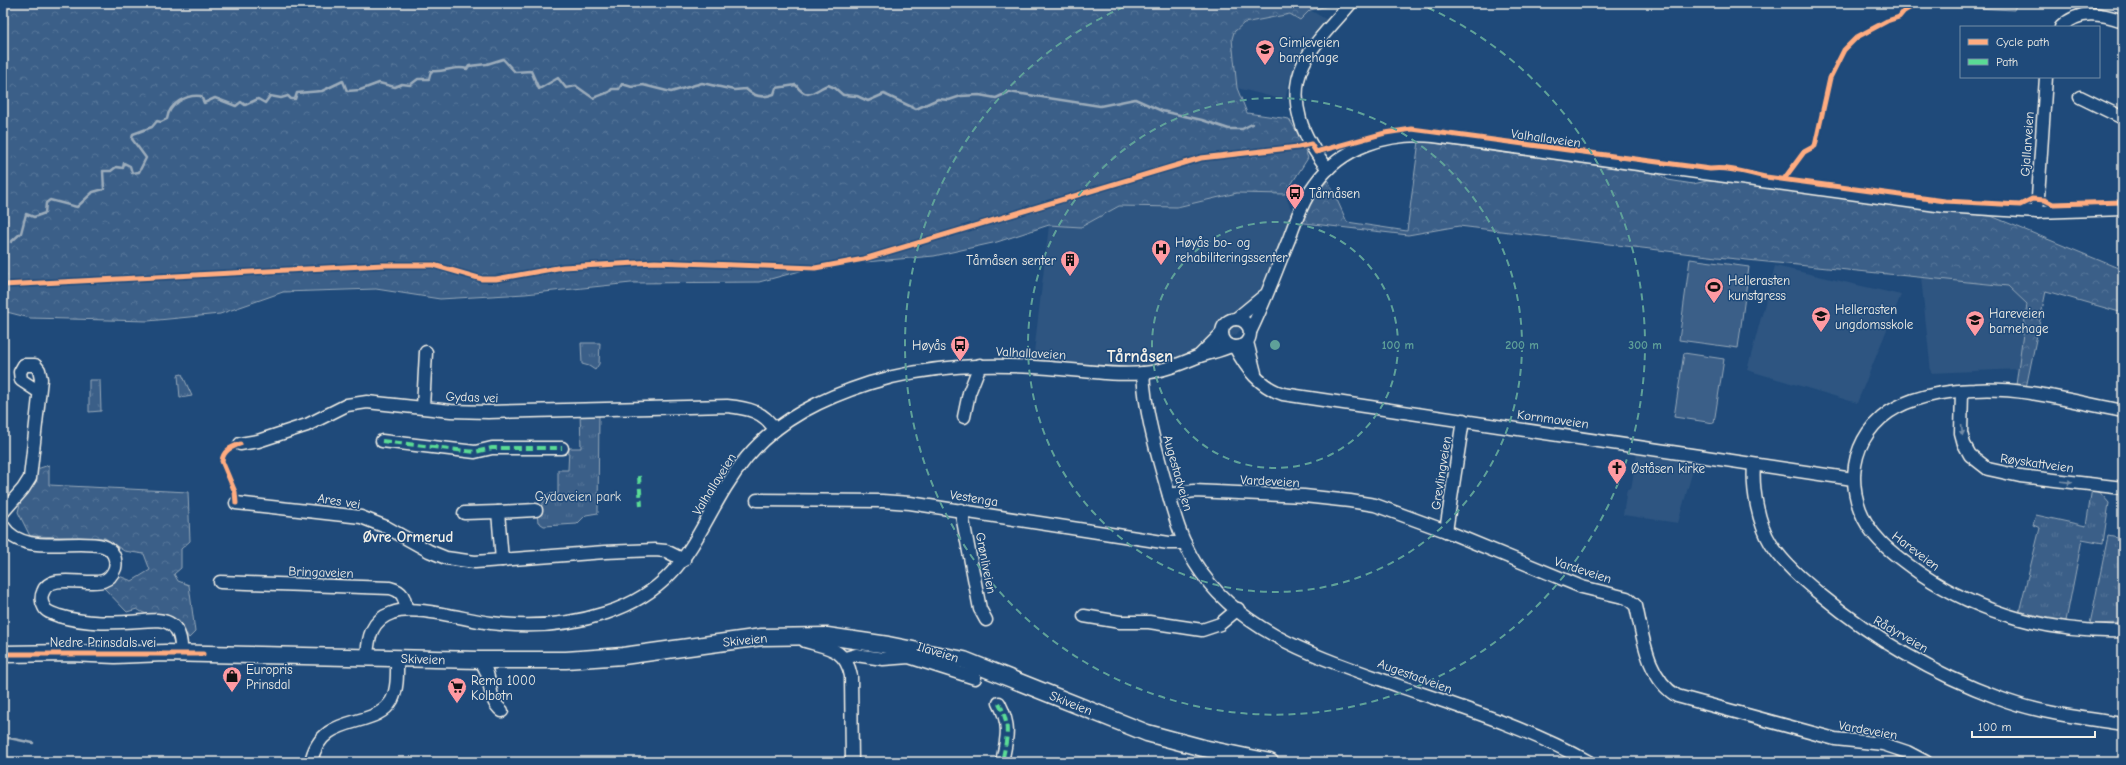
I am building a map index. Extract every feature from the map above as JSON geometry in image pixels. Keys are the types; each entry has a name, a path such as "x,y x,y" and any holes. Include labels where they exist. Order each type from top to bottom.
{"main road":[{"name":"Skiveien","path":"203,654 478,660 594,659 762,637 801,635 857,640 964,660 1147,733 1203,748 1270,762"},
{"name":"Nedre Prinsdals vei","path":"3,654 203,654"}],"street":[{"path":"1328,169 1316,152 1303,127 1297,107 1295,86 1299,72 1307,57 1351,3"},
{"path":"2062,26 2071,19 2089,13 2101,14 2123,20"},
{"name":"Gjallarveien","path":"2037,212 2046,78"},
{"path":"2080,97 2123,118"},
{"name":"Valhallaveien","path":"1249,337 1303,204 1315,184 1328,169 1348,154 1369,144 1396,136 1421,135 1931,205 2037,212 2123,209"},
{"name":"Valhallaveien","path":"1236,319 1265,295"},
{"path":"1249,337 1242,346 1233,347 1225,342 1222,333 1225,324 1236,319 1246,323 1249,337 1256,376"},
{"name":"Valhallaveien","path":"1198,357 1222,333"},
{"name":"Valhallaveien","path":"367,657 369,636 376,623 389,614 406,610 500,624 530,625 563,623 596,616 629,603 657,586 684,560 736,472 753,450 775,430 794,416 820,402 865,385 915,372 980,365 1014,365 1143,373 1166,369 1198,357 1233,347"},
{"name":"Kornmoveien","path":"1233,347 1246,366 1267,387 1283,394 1853,479"},
{"path":"423,408 426,352"},
{"path":"964,417 969,393 980,365"},
{"name":"Augestadveien","path":"1143,373 1148,415 1169,496 1185,543 1195,563 1204,575 1238,609 1275,636 1306,652 1485,716 1564,749 1589,762"},
{"name":"Hareveien","path":"2123,411 2026,393 1991,390 1962,391 1913,401 1889,412 1875,425 1863,441 1855,465 1853,479 1854,494 1859,509 1879,540 1893,554 1940,586 1998,613 2027,622 2073,629 2123,631"},
{"name":"Røyskattveien","path":"1962,391 1962,433 1964,444 1970,455 1988,469 2020,476 2123,488"},
{"path":"3,512 24,489 30,478 39,392"},
{"name":"Gydas vei","path":"240,444 258,441 307,425 346,405 367,402 423,408 488,412 727,406 746,409 762,414 770,421 775,430"},
{"name":"Grevlingveien","path":"1446,531 1463,420"},
{"path":"382,441 475,452 492,448 562,448"},
{"name":"Rådyrveien","path":"1754,465 1753,482 1758,512 1770,543 1798,577 1866,631 1937,672 2000,699 2064,716 2123,724"},
{"name":"Vardeveien","path":"1169,496 1194,491 1304,496 1375,505 1446,531 1582,587 1627,598 1632,601 1636,606 1652,667 1662,684 1677,696 1835,739 1883,744 1907,752 1926,762"},
{"name":"Vestenga","path":"757,500 882,501 961,510 1169,543 1185,543"},
{"name":"Ares vei","path":"236,504 360,517 386,527 429,551 446,558 475,562 655,550 666,551 684,560"},
{"path":"464,513 536,510"},
{"name":"Grønliveien","path":"961,510 980,609 986,620"},
{"path":"498,512 502,560"},
{"path":"3,526 9,533 26,540 52,545 99,545 109,550 114,555 115,568 107,579 98,582 57,582 48,585 43,590 42,597 44,607 48,612 71,619 89,622 168,622 179,632 182,642 181,653"},
{"name":"Bringaveien","path":"220,582 390,588 401,594 405,601 406,610"},
{"path":"1084,616 1120,622 1149,622 1202,630 1220,624 1238,609"},
{"path":"801,635 805,641 838,652 845,658 850,676 852,762"},
{"name":"Ilaveien","path":"845,658 856,656 883,659 909,657 975,678"},
{"path":"311,762 316,746 327,733 377,713 390,703 396,684 397,658"},
{"path":"478,660 484,665 494,705 502,711"},
{"path":"999,703 1007,720 1008,729 1002,762"}],"shaded area":[{"name":"Gimleveien barnehage","path":"1310,10 1327,20 1301,51 1289,81 1285,100 1237,88 1232,39 1234,31 1244,23 1290,14 1300,20"},
{"name":"Høyås bo- og rehabiliteringssenter","path":"1237,193 1285,194 1296,222 1261,305 1237,334 1199,351 1157,366 1142,368 1033,361 1049,225 1081,227 1119,206 1177,207"},
{"name":"Hellerasten ungdomsskole","path":"1775,266 1901,295 1857,403 1747,370"},
{"name":"Hareveien barnehage","path":"1921,277 2008,286 2027,303 2019,369 1931,373"},
{"path":"1637,454 1695,463 1678,523 1623,515 1627,489 1631,489"}],"green space":[{"path":"3,3 1330,3 1328,6 1310,10 1300,20 1290,14 1244,23 1234,32 1232,39 1237,88 1247,113 1289,119 1300,137 1308,158 1285,194 1237,193 1177,207 1119,206 1081,227 1049,225 997,242 934,256 819,266 759,282 631,283 525,294 440,299 376,289 283,292 220,314 148,321 30,318 3,311"},
{"path":"1881,3 2017,3 2014,10"},
{"path":"1419,141 1659,174 1668,180 1693,184 1707,181 1737,183 1991,216 2123,270 2123,313 2046,291 2026,388 2016,385 2027,304 2008,286 1717,257 1459,226 1408,235 1296,222 1309,201 1328,180 1347,222 1407,231"},
{"name":"Hellerasten kunstgress","path":"1690,259 1749,267 1738,348 1679,340"},
{"path":"581,343 600,343 599,364 595,370 582,364"},
{"path":"1684,353 1724,359 1714,423 1674,417"},
{"path":"182,374 192,396 180,398 178,375"},
{"path":"89,380 100,380 101,411 89,412"},
{"name":"Gydaveien park","path":"580,412 599,413 598,513 586,515 577,524 544,526 538,522 537,514 548,494 558,493 558,470 568,470 569,448 581,448"},
{"path":"49,465 49,485 188,492 190,541 181,549 181,568 174,574 178,581 189,585 195,632 189,638 177,622 167,615 146,614 137,609 127,612 103,587 114,582 119,576 132,581 150,570 144,554 124,551 105,538 30,536 18,512 21,500 34,484 37,469"},
{"path":"2092,488 2097,489 2109,503 2103,543 2082,539 2066,621 2019,612 2040,528 2033,525 2036,515 2086,526"},
{"path":"2108,536 2123,539 2123,623 2090,624"}],"waterway":[{"path":"11,242 21,233 26,214 34,217 45,213 46,203 50,200 77,207 93,192 104,189 103,171 111,171 116,167 123,168 124,163 130,166 132,173 139,172 146,158 132,139 133,134 152,127 157,121 161,122 167,119 171,109 184,98 201,96 204,103 215,98 236,106 241,102 245,105 258,99 265,103 270,96 281,98 288,96 291,99 295,99 297,93 322,91 343,81 347,91 360,90 379,83 395,87 402,84 410,85 418,79 429,79 431,71 458,68 467,69 469,66 487,64 503,59 515,72 531,71 539,89 558,78 566,88 576,86 593,98 609,92 612,89 619,89 622,84 632,87 643,85 671,92 702,83 734,90 746,89 752,94 763,96 774,94 776,88 796,85 800,90 808,94 828,85 835,88 843,95 857,96 868,101 884,94 916,109 938,99 949,100 961,96 979,95 996,98 1009,92 1100,106 1135,99 1162,111 1202,120 1229,129 1242,129 1252,124"},
{"path":"3,739 9,738 33,743"}],"marked path":[{"path":"382,441 475,452 492,448 562,448"},
{"path":"639,476 641,506"},
{"path":"999,703 1007,725 1002,762"}],"cycle path":[{"path":"1784,179 1804,152 1815,146 1830,78 1844,50 1857,37 1887,21 1899,17 1904,11 1918,3"},
{"path":"3,285 383,265 433,265 482,279 496,279 563,267 655,262 815,268 864,259 1201,158 1298,147 1311,144 1316,152 1385,133 1412,129 1710,169 1732,170 1766,177 1945,201 2020,205 2032,199 2045,200 2053,204 2123,202"},
{"path":"236,503 235,492 222,461 228,450 240,444"},
{"path":"3,654 203,654"}],"place":[{"name":"Gimleveien barnehage","path":"1265,66"},
{"name":"Tårnåsen","path":"1295,210"},
{"name":"Høyås bo- og rehabiliteringssenter","path":"1161,266"},
{"name":"Tårnåsen senter","path":"1070,277"},
{"name":"Hellerasten kunstgress","path":"1714,304"},
{"name":"Hellerasten ungdomsskole","path":"1821,333"},
{"name":"Hareveien barnehage","path":"1975,337"},
{"name":"Høyås","path":"960,362"},
{"name":"Øståsen kirke","path":"1617,485"},
{"name":"Europris Prinsdal","path":"232,693"},
{"name":"Rema 1000 Kolbotn","path":"457,704"}],"district":[{"name":"Tårnåsen","path":"1140,356"},
{"name":"Øvre Ormerud","path":"408,537"}]}
